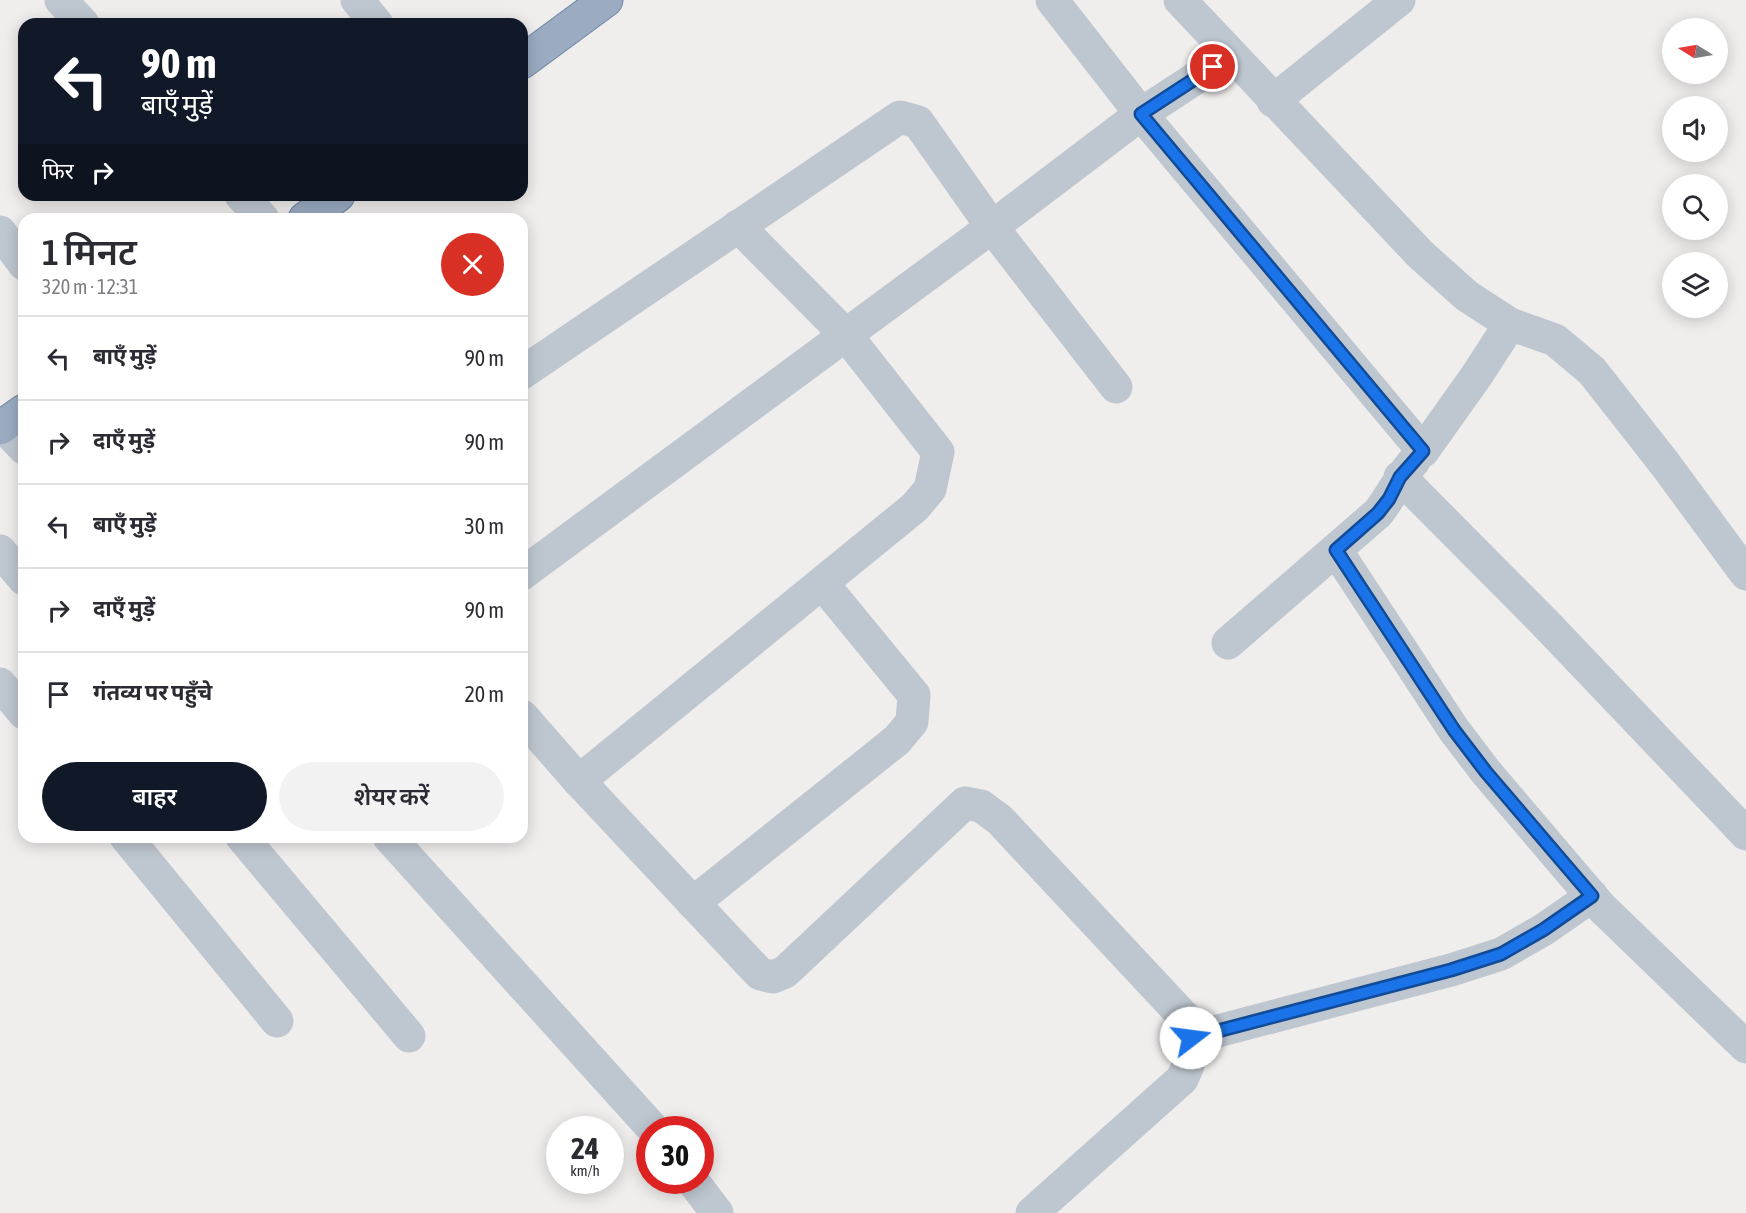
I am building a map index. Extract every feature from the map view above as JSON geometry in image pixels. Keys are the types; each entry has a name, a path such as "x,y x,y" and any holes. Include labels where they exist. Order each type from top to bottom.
{"highway":[{"path":"528,58 606,0"},
{"path":"313,213 330,201"}],"street":[{"path":"61,0 78,18"},
{"path":"357,0 372,18"},
{"path":"1052,0 1141,114 1423,451"},
{"path":"1180,0 1421,255 1467,296 1510,324 1555,340 1592,371 1665,464 1746,574"},
{"path":"1273,100 1399,0"},
{"path":"528,570 846,336 1141,114 1231,55"},
{"path":"528,369 900,117 918,122 992,227 1116,387"},
{"path":"246,201 258,213"},
{"path":"579,781 915,507 930,489 938,452 846,336 738,226"},
{"path":"0,232 18,256"},
{"path":"1228,643 1378,513 1389,499 1400,477 1423,451 1510,324"},
{"path":"1400,477 1537,615 1746,834"},
{"path":"1336,550 1454,730 1486,772 1592,896 1746,1047"},
{"path":"0,551 18,572"},
{"path":"693,903 897,740 912,722 914,695 822,583"},
{"path":"0,684 18,706"},
{"path":"528,723 579,781 760,974 773,977 785,972 965,803 981,806 1000,820 1186,1019 1191,1038 1191,1060 1182,1079 1032,1213"},
{"path":"131,843 277,1021"},
{"path":"247,843 409,1036"},
{"path":"394,843 641,1116"},
{"path":"1191,1038 1451,970 1501,954 1543,930 1592,896"},
{"path":"703,1194 717,1213"}],"route":[{"path":"1191,1038 1451,970 1501,954 1543,930 1592,896 1486,772 1454,730 1336,550 1378,513 1389,499 1400,477 1423,451 1141,114 1213,67"}]}
